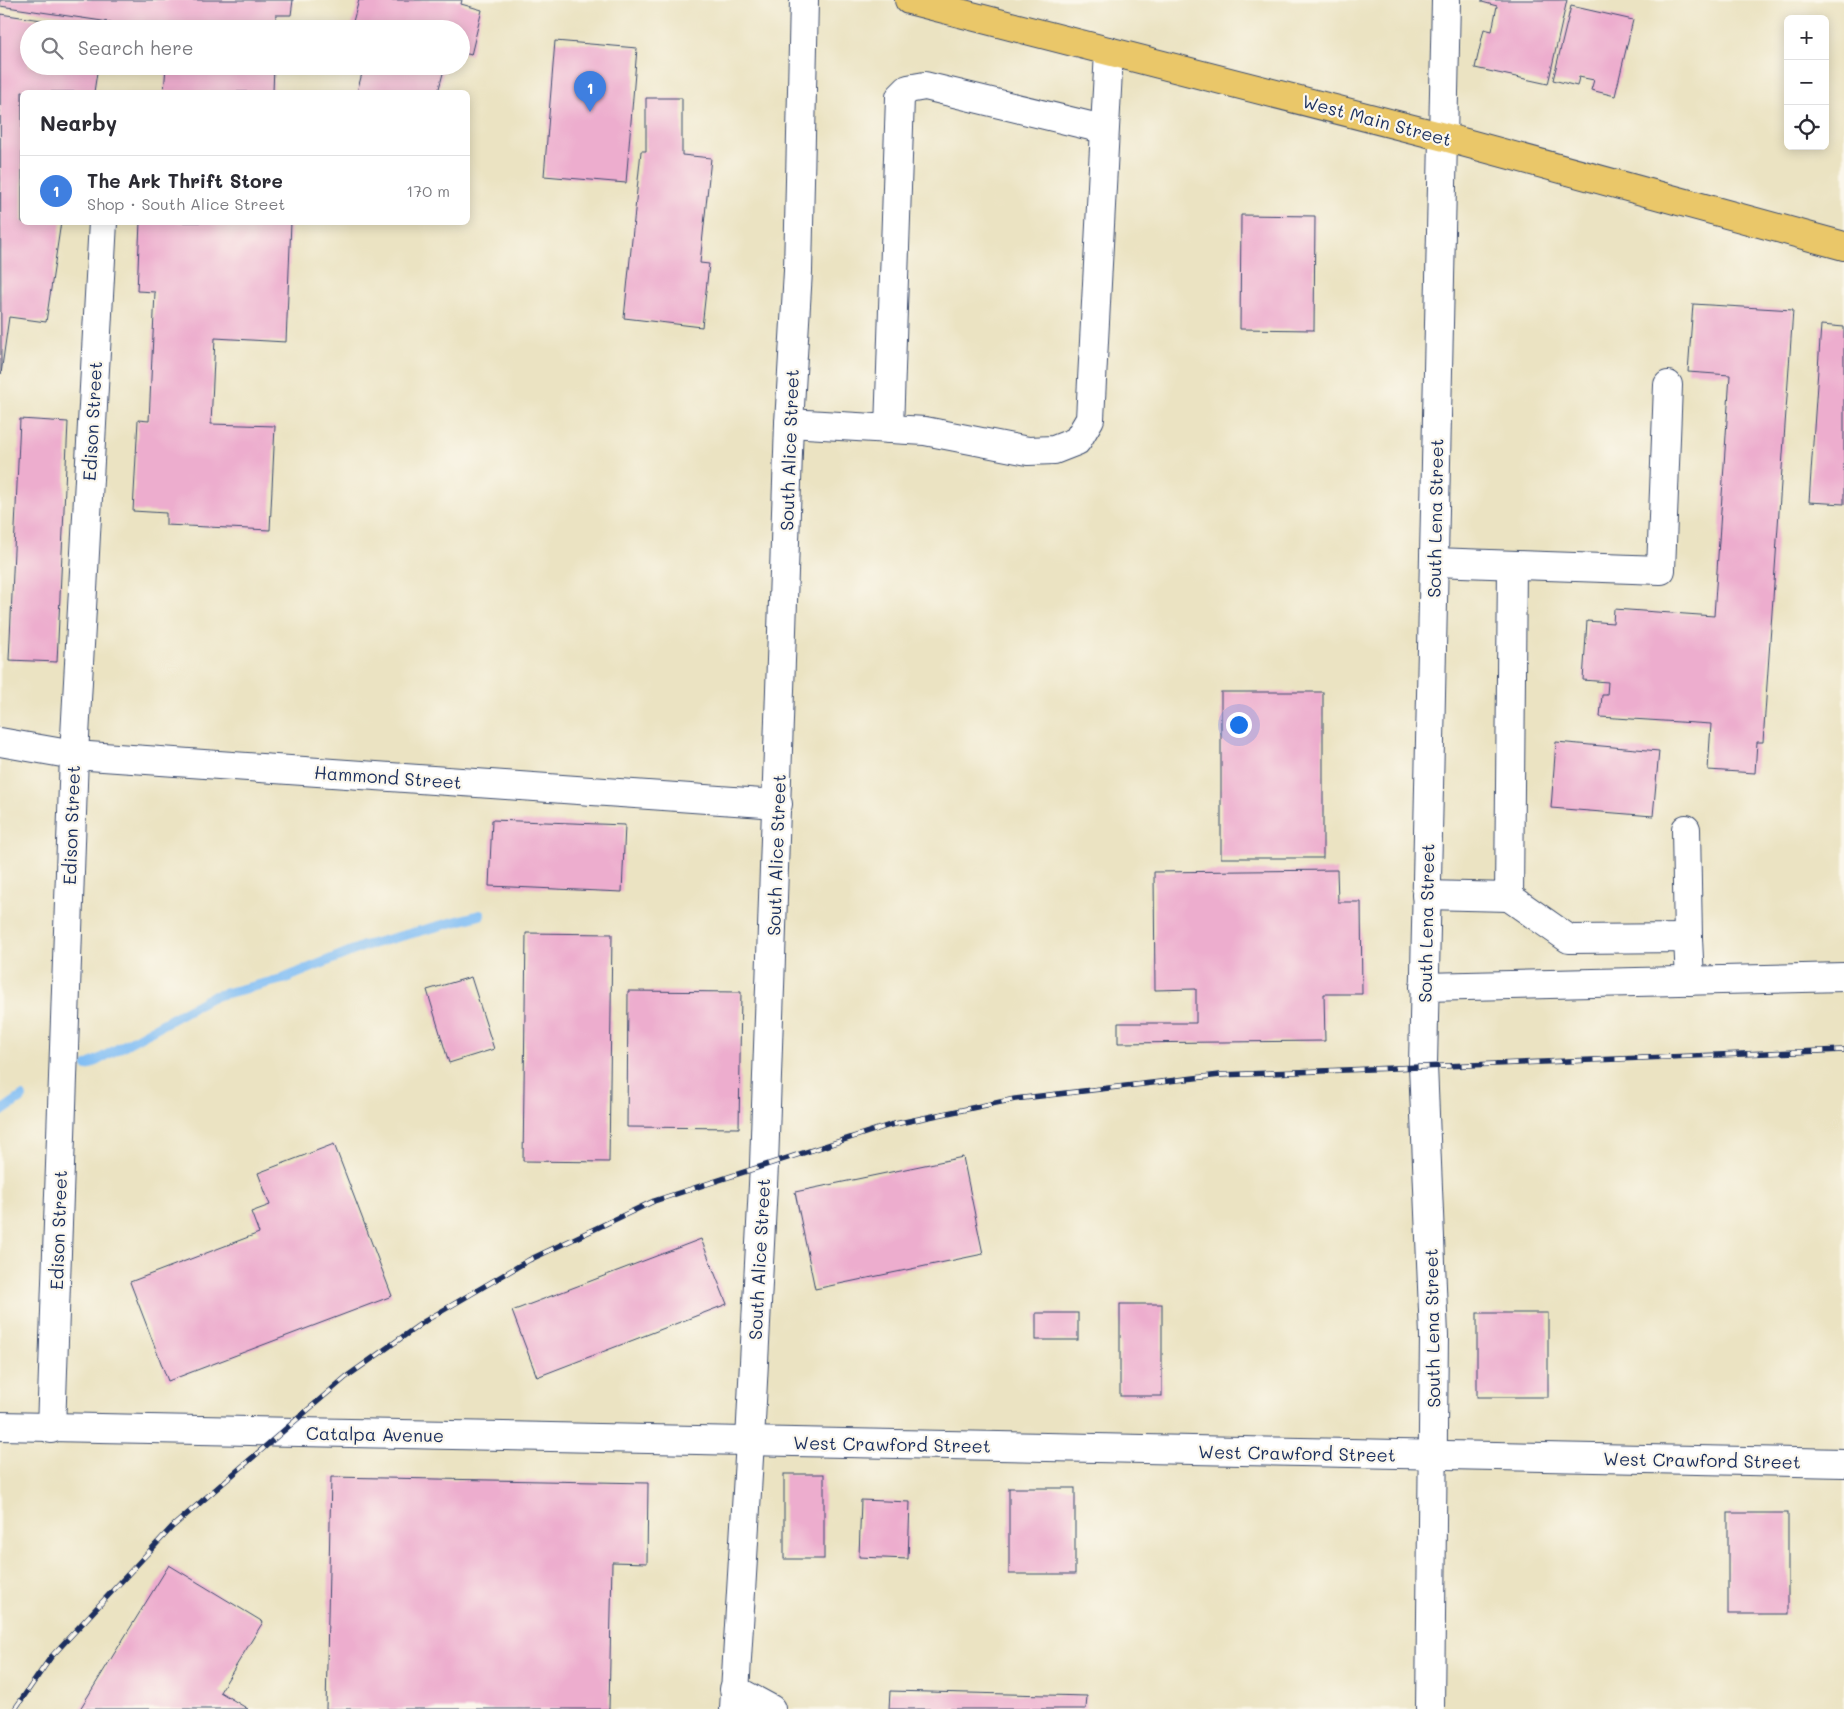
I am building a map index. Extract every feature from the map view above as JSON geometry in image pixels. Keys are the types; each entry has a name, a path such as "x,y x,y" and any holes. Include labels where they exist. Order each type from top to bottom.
{"main road":[{"name":"West Main Street","path":"909,0 1444,137 1844,246"}],"street":[{"name":"South Alice Street","path":"734,1699 750,1441 778,804 789,423 798,270 804,0"},
{"name":"South Lena Street","path":"1430,1709 1434,1336 1423,1065 1446,0"},
{"path":"789,423 925,431 1028,451 1054,450 1077,441 1090,419 1103,129 1109,51"},
{"path":"889,429 900,97 908,89 925,86 1103,129"},
{"name":"Edison Street","path":"51,1429 74,755 103,225"},
{"path":"1434,562 1661,570 1668,385"},
{"path":"1509,896 1512,565"},
{"name":"Hammond Street","path":"0,742 74,755 778,804"},
{"path":"1686,829 1690,982"},
{"path":"1426,895 1509,896 1569,939 1688,938"},
{"path":"1424,987 1844,977"},
{"name":"Catalpa Avenue","path":"0,1426 51,1429 750,1441"},
{"name":"West Crawford Street","path":"750,1441 1844,1463"},
{"path":"734,1699 771,1709"}],"building":[{"path":"0,0 293,0 291,15 276,15 276,20 96,20 0,6"},
{"path":"359,0 462,0 461,4 482,10 471,55 470,20 353,20"},
{"path":"1482,0 1567,0 1548,84 1475,68 1484,29 1492,31 1497,6 1482,2"},
{"path":"1571,6 1633,20 1615,96 1591,90 1594,80 1579,77 1577,86 1553,80"},
{"path":"0,14 42,20 20,20 20,75 97,75 94,90 20,90 20,225 61,225 46,322 9,317 1,374"},
{"path":"555,41 637,48 626,183 544,176"},
{"path":"165,75 274,75 273,90 164,90"},
{"path":"362,75 443,75 439,90 358,90"},
{"path":"646,98 682,98 682,155 711,158 700,263 709,264 702,327 624,318 641,151 646,151"},
{"path":"1241,215 1315,216 1314,330 1240,329"},
{"path":"140,225 291,225 286,342 215,338 211,424 275,426 270,530 166,525 166,513 133,511 138,420 149,421 155,292 137,291"},
{"path":"1693,304 1793,310 1763,742 1757,742 1755,773 1708,770 1711,724 1600,717 1602,695 1607,695 1608,682 1583,680 1587,621 1613,623 1614,609 1714,616 1730,375 1688,372"},
{"path":"1821,325 1844,327 1844,504 1809,502"},
{"path":"20,419 68,422 57,662 9,660"},
{"path":"1221,692 1323,692 1323,858 1221,858"},
{"path":"1556,742 1659,751 1653,816 1551,808"},
{"path":"492,820 625,825 622,892 489,886"},
{"path":"1337,870 1338,902 1361,902 1362,994 1324,994 1325,1041 1118,1043 1118,1023 1196,1023 1196,989 1155,990 1154,872"},
{"path":"526,933 612,934 609,1162 523,1161"},
{"path":"471,977 494,1049 449,1063 427,990"},
{"path":"628,991 741,992 739,1128 627,1127"},
{"path":"334,1144 392,1296 168,1381 130,1282 259,1233 251,1212 270,1205 258,1173"},
{"path":"963,1157 983,1254 815,1289 795,1192"},
{"path":"701,1239 727,1304 537,1377 512,1311"},
{"path":"1120,1304 1162,1304 1162,1396 1120,1396"},
{"path":"1036,1313 1078,1313 1078,1340 1036,1340"},
{"path":"1477,1313 1548,1313 1548,1397 1477,1397"},
{"path":"784,1474 824,1474 824,1559 784,1559"},
{"path":"331,1477 648,1483 647,1563 612,1562 609,1709 326,1709"},
{"path":"1009,1488 1075,1488 1075,1574 1009,1574"},
{"path":"861,1500 910,1502 908,1559 859,1557"},
{"path":"1728,1513 1788,1513 1788,1614 1728,1614"},
{"path":"169,1565 263,1622 220,1692 248,1709 80,1709"},
{"path":"890,1691 1087,1696 1086,1709 889,1709"}],"waterway":[{"path":"87,1066 211,997 283,979 364,946 480,915"},
{"path":"0,1112 22,1097"}],"railway":[{"path":"15,1709 51,1657 172,1527 346,1377 425,1321 529,1260 654,1201 890,1125 1015,1099 1220,1075 1844,1050"}],"place":[{"name":"The Ark Thrift Store","path":"590,112"}]}
